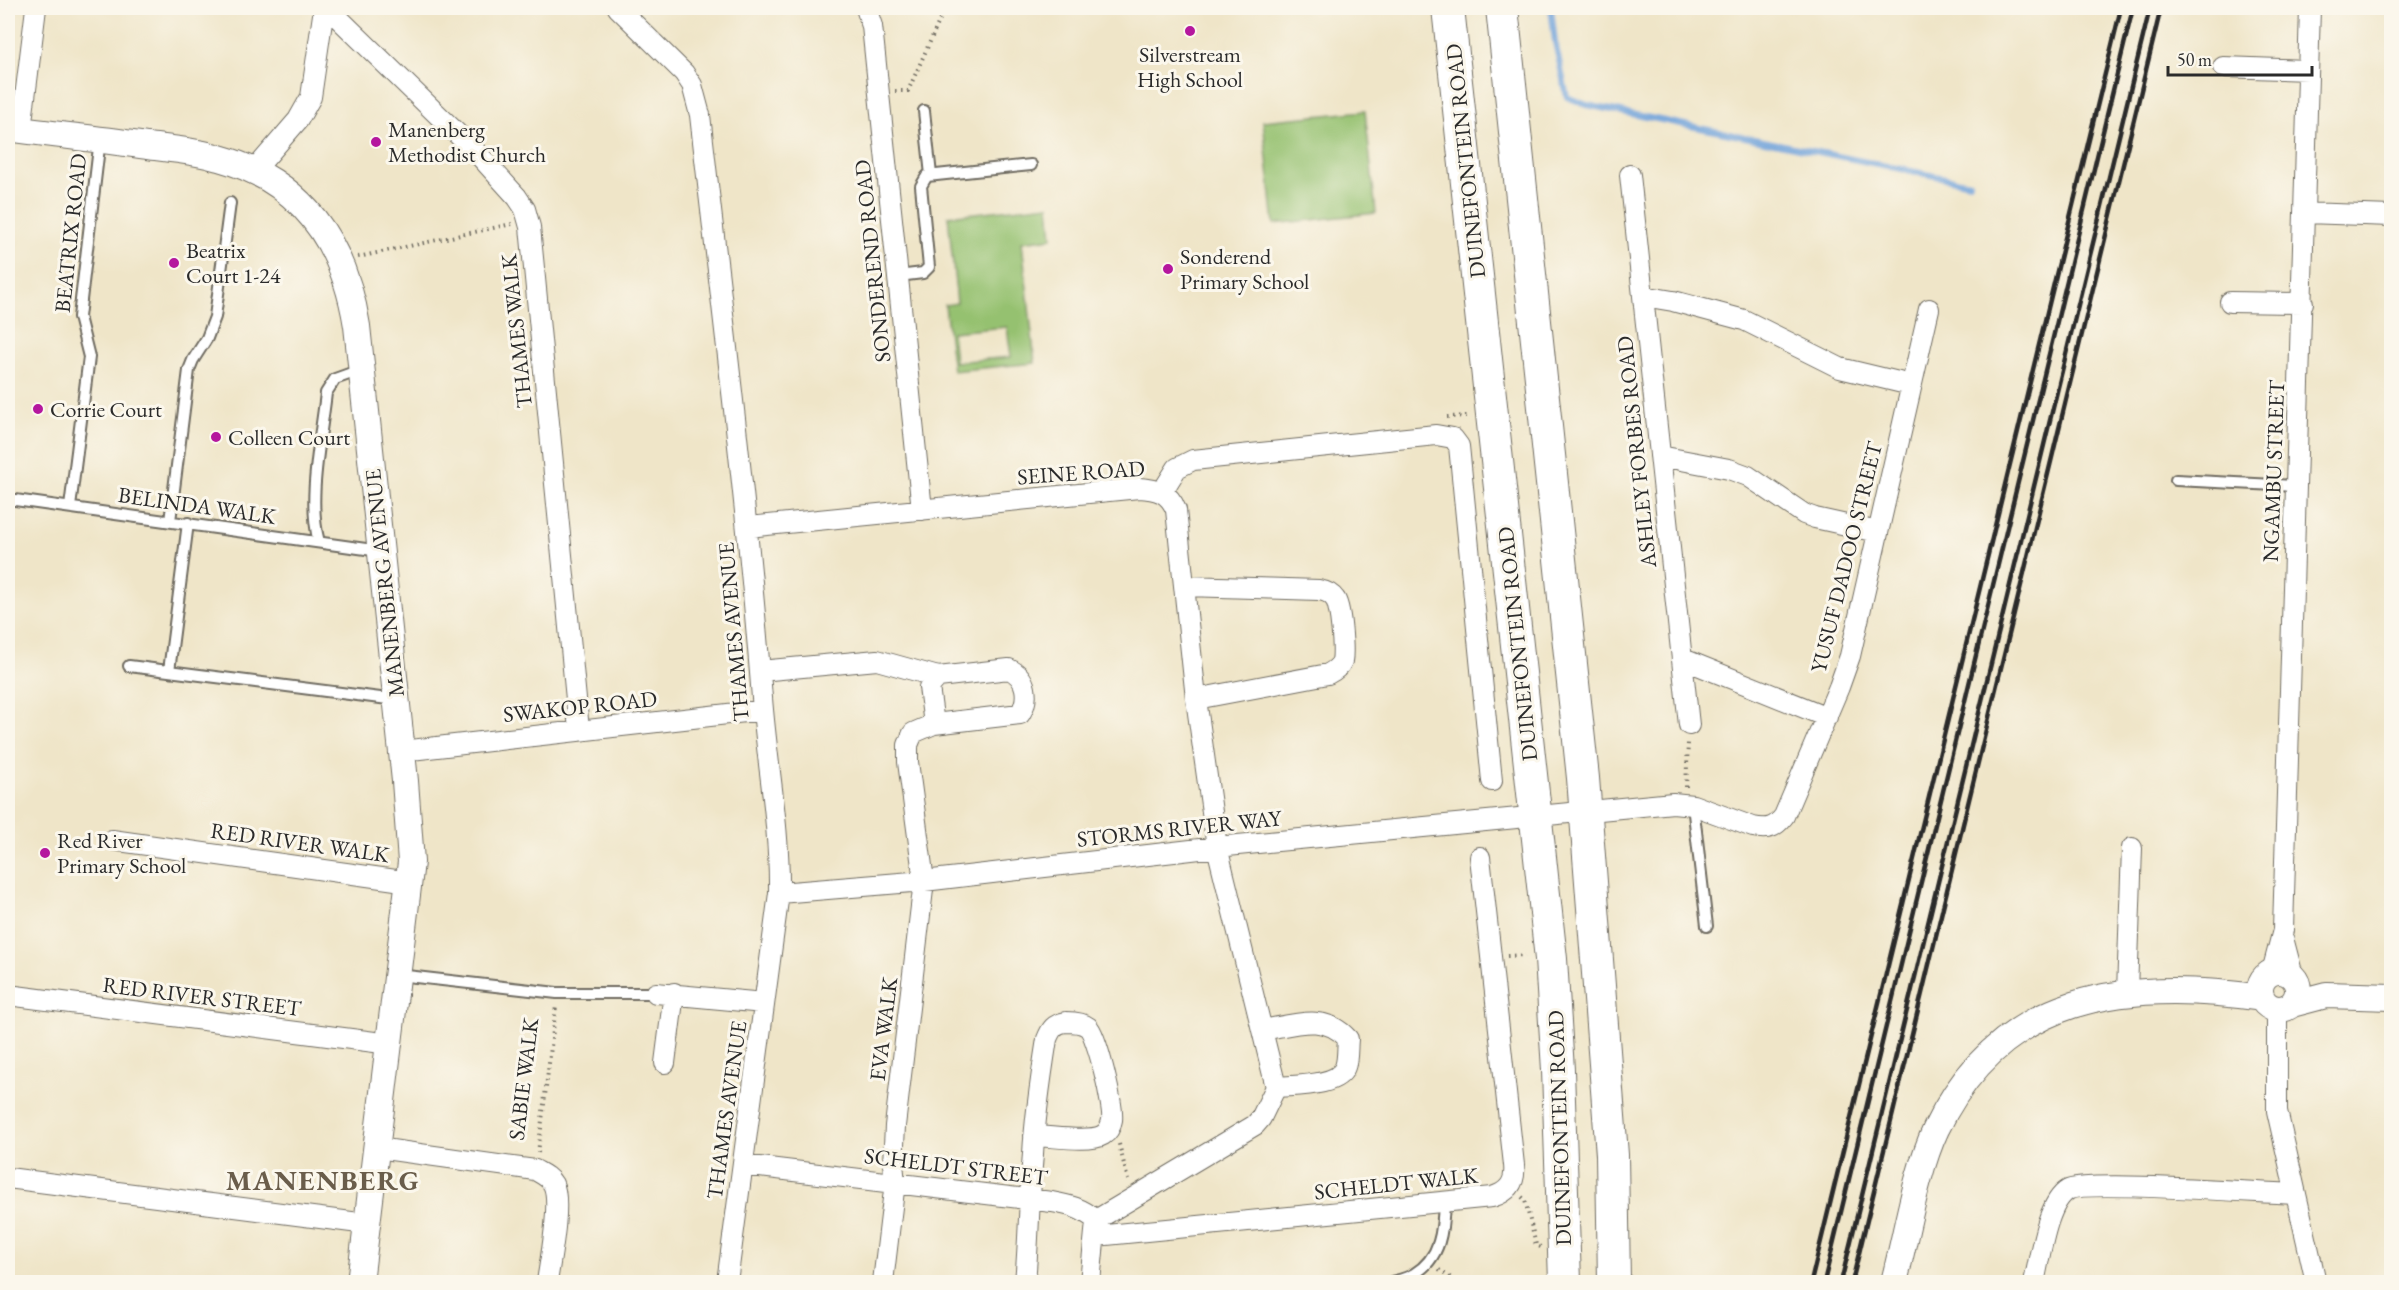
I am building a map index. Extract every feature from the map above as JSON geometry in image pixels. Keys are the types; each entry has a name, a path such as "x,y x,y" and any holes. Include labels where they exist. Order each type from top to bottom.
{"main road":[{"name":"DUINEFONTEIN ROAD","path":"1448,8 1551,958 1558,1070 1565,1282"},
{"path":"1502,8 1585,811 1612,1144 1614,1282"}],"street":[{"path":"14,129 36,8"},
{"name":"THAMES WALK","path":"254,171 298,120 311,97 326,8"},
{"name":"THAMES WALK","path":"326,8 478,154 525,209 528,220 579,730"},
{"name":"THAMES AVENUE","path":"618,8 684,73 697,99 748,527 763,710 778,845 779,893 727,1282"},
{"name":"SONDEREND ROAD","path":"866,8 872,26 922,510"},
{"name":"NGAMBU STREET","path":"2310,8 2303,303 2279,989 2277,1111 2316,1282"},
{"path":"2223,66 2308,70"},
{"name":"MANENBERG AVENUE","path":"14,129 198,153 239,164 254,171 278,186 304,207 326,234 338,254 353,301 411,845 410,882 360,1282"},
{"name":"ASHLEY FORBES ROAD","path":"1630,175 1683,659 1688,730"},
{"path":"2305,213 2391,216"},
{"path":"1643,296 1744,320 1840,368 1911,385"},
{"path":"2230,302 2303,303"},
{"name":"YUSUF DADOO STREET","path":"1585,811 1673,802 1689,798 1753,827 1763,829 1778,824 1784,816 1827,717 1850,656 1929,309"},
{"path":"1162,492 1177,468 1193,460 1436,435 1453,438 1459,446 1492,781"},
{"path":"1660,456 1729,469 1748,476 1804,514 1878,532"},
{"name":"SEINE ROAD","path":"748,527 1139,488 1162,492 1172,500 1176,510 1196,699 1217,847 1276,1087"},
{"path":"1185,586 1319,590 1328,592 1338,605 1342,651 1337,669 1328,674 1196,699"},
{"path":"1683,659 1827,717"},
{"path":"760,671 877,660 938,677 1009,669 1018,673 1023,679 1026,704 1020,714 1008,717 934,724 929,687 938,677"},
{"name":"SWAKOP ROAD","path":"402,751 763,710"},
{"name":"EVA WALK","path":"883,1282 895,1182 893,1164 895,1126 919,942 924,881 912,797 908,745 913,733 934,724"},
{"name":"STORMS RIVER WAY","path":"779,893 924,881 1217,847 1585,811"},
{"name":"RED RIVER WALK","path":"112,840 410,882"},
{"path":"2127,992 2132,848"},
{"name":"SCHELDT WALK","path":"1096,1228 1444,1202 1503,1194 1510,1187 1515,1173 1480,857"},
{"path":"1894,1282 1927,1152 1935,1131 1961,1085 1992,1052 2028,1024 2079,1002 2127,992 2229,994 2279,989 2326,995 2391,997"},
{"path":"665,1063 665,993 764,1003"},
{"name":"RED RIVER STREET","path":"8,995 390,1044"},
{"path":"1090,1282 1096,1228 1255,1125 1262,1118 1276,1087 1331,1081 1341,1075 1346,1066 1347,1039 1331,1024 1314,1022 1263,1030"},
{"path":"1024,1282 1032,1200 1034,1136 1047,1039 1052,1028 1059,1024 1080,1023 1088,1027 1094,1035 1099,1052 1111,1109 1112,1119 1109,1128 1104,1134 1095,1138 1034,1136"},
{"name":"SABIE WALK","path":"377,1148 535,1170 547,1177 556,1193 547,1282"},
{"name":"SCHELDT STREET","path":"743,1165 1070,1205 1085,1211 1096,1228"},
{"path":"8,1178 367,1224"},
{"path":"2034,1282 2051,1212 2057,1200 2068,1190 2080,1186 2296,1194"}],"lane":[{"path":"924,111 931,175"},
{"name":"BEATRIX ROAD","path":"70,507 89,357 89,349 79,324 79,317 100,139"},
{"path":"898,276 923,273 929,267 921,186 924,179 931,175 1031,165"},
{"path":"170,521 189,370 207,338 215,317 230,203"},
{"path":"319,542 315,529 314,504 326,393 334,379 361,370"},
{"path":"2176,480 2296,486"},
{"name":"BELINDA WALK","path":"8,499 380,551"},
{"path":"169,670 188,524"},
{"path":"129,666 396,700"},
{"path":"1689,798 1707,926"},
{"path":"398,975 557,993 665,993"},
{"path":"1392,1282 1414,1275 1428,1262 1439,1245 1444,1202"}],"path":[{"path":"878,91 908,91 945,8"},
{"path":"354,258 528,220"},
{"path":"1688,730 1689,798"},
{"name":"SABIE WALK","path":"535,1170 557,993"},
{"path":"1525,1200 1536,1245 1542,1248"},
{"path":"1428,1262 1457,1282"}],"green space":[{"path":"1365,111 1376,213 1274,224 1263,121"},
{"path":"1049,205 1052,238 1022,242 1035,363 953,371 945,305 957,303 948,216","holes":["1007,327 1011,357 955,362 952,332"]}],"waterway":[{"path":"1551,8 1555,42 1567,97 1587,105 1970,183"}],"railway":[{"path":"1811,1282 2121,8"},
{"path":"1824,1282 2133,8"},
{"path":"1841,1282 2150,8"},
{"path":"1852,1282 2161,8"}],"place":[{"name":"Silverstream High School","path":"1190,31"},
{"name":"Manenberg Methodist Church","path":"376,142"},
{"name":"Beatrix Court 1-24","path":"174,263"},
{"name":"Sonderend Primary School","path":"1168,269"},
{"name":"Corrie Court","path":"38,409"},
{"name":"Colleen Court","path":"216,437"},
{"name":"Red River Primary School","path":"45,853"}],"district":[{"name":"MANENBERG","path":"323,1180"}]}
